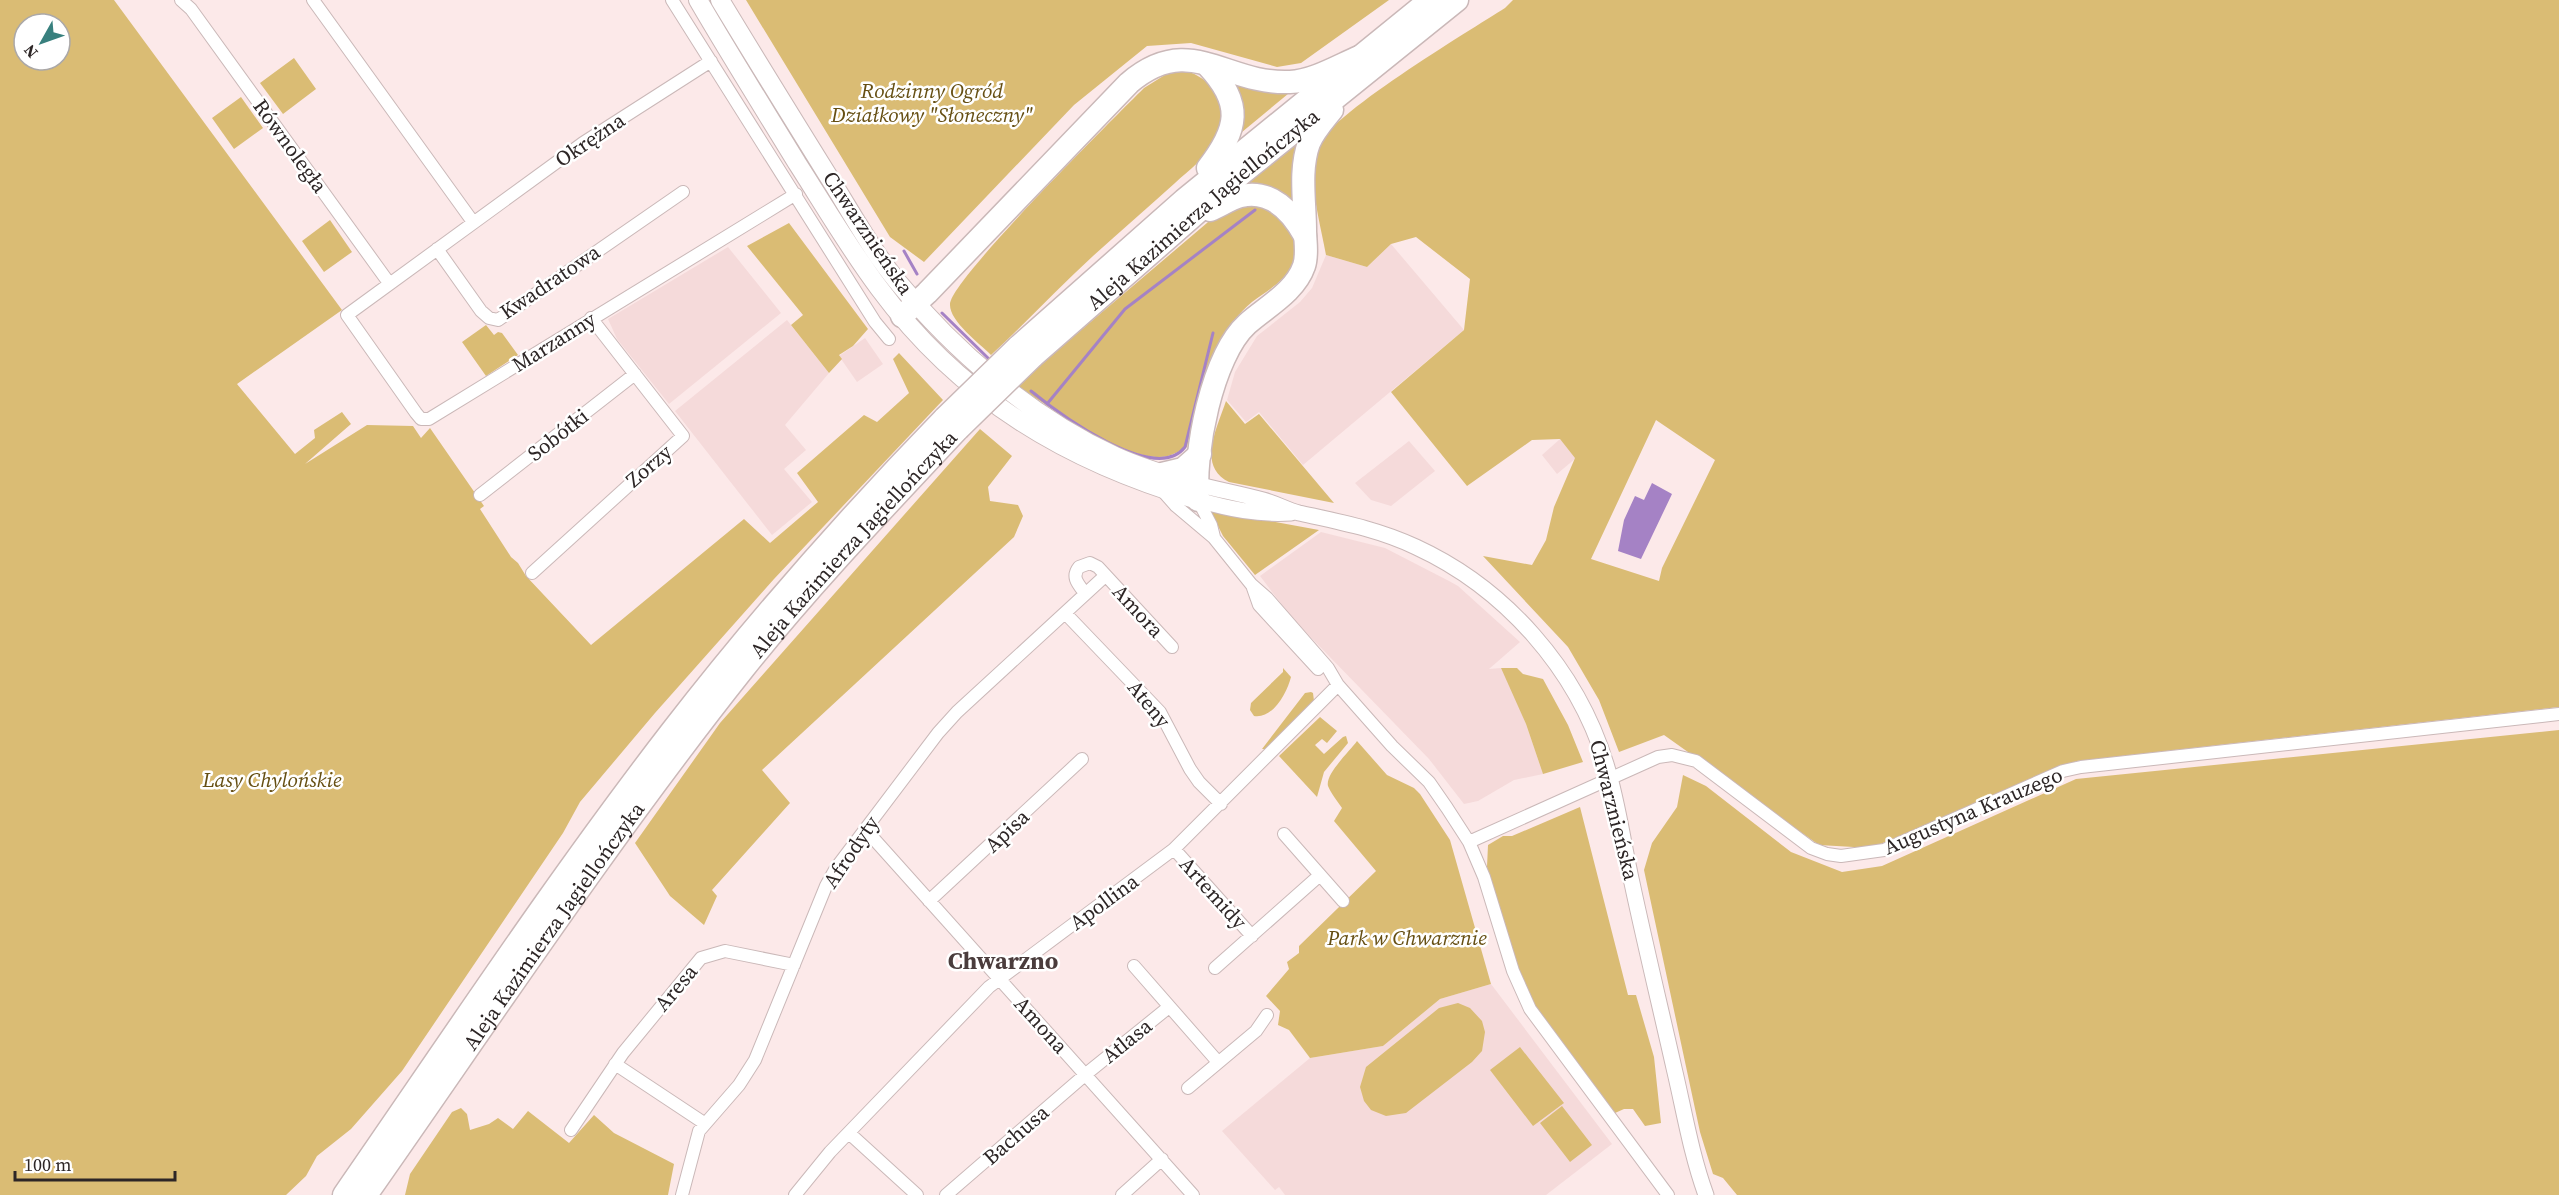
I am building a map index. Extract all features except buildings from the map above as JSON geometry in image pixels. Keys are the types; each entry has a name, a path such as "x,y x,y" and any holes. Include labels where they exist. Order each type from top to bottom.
{"highway":[{"name":"Aleja Kazimierza Jagiellończyka","path":"1185,210 1359,57 1430,0"},
{"name":"Aleja Kazimierza Jagiellończyka","path":"366,1195 387,1149 587,845 679,723 801,573 1025,352 1078,292 1354,82 1457,0"},
{"path":"909,310 1141,73 1158,63 1174,59 1263,80 1290,82 1310,79 1359,57"},
{"path":"1185,210 1222,150 1232,126 1233,112 1225,86 1207,65"},
{"path":"1197,492 1200,454 1212,387 1226,350 1246,325 1284,294 1301,273 1306,258 1304,174 1309,142 1354,82"},
{"path":"1185,210 1254,195 1268,198 1290,212 1305,236"},
{"path":"1161,482 1183,469 1200,454"},
{"name":"Aleja Kazimierza Jagiellończyka","path":"344,1195 387,1149"}],"main road":[{"name":"Chwarznieńska","path":"698,0 825,208 872,279 909,310"},
{"name":"Chwarznieńska","path":"720,0 867,239 895,279 909,310 955,371 1016,419 1086,459 1197,492"}],"street":[{"name":"Równoległa","path":"181,0 189,5 389,283"},
{"path":"313,0 473,222"},
{"name":"Chwarznieńska","path":"672,0 875,322 889,339"},
{"name":"Okrężna","path":"347,315 583,142 711,61"},
{"name":"Kwadratowa","path":"437,249 481,311 489,318 498,320 683,192"},
{"name":"Marzanny","path":"347,315 416,413 425,420 434,418 591,318 796,194"},
{"name":"Zorzy","path":"532,573 683,436 591,318"},
{"name":"Sobótki","path":"480,495 635,374"},
{"name":"Chwarznieńska","path":"1161,482 1176,506 1214,538 1251,584 1267,598 1328,668 1338,685 1392,746 1429,783 1469,842 1484,877 1521,992 1530,1009 1668,1195"},
{"name":"Chwarznieńska","path":"1197,492 1214,538"},
{"name":"Chwarznieńska","path":"1197,492 1228,508 1265,514 1297,512 1347,522 1385,534 1450,565 1491,594 1528,630 1569,681 1593,728 1610,778 1680,1094 1706,1195"},
{"path":"1085,593 1075,579 1079,567 1092,564 1105,576"},
{"name":"Afrodyty","path":"682,1195 694,1142 704,1124 739,1085 755,1060 829,879 938,733 1105,576"},
{"name":"Amora","path":"1105,576 1172,647"},
{"name":"Ateny","path":"1065,613 1160,712 1190,769 1199,782 1221,804"},
{"name":"Apollina","path":"795,1195 849,1133 999,978 1174,849 1338,685"},
{"name":"Augustyna Krauzego","path":"1469,842 1658,757 1672,756 1696,761 1811,848 1827,854 1857,855 1898,845 2063,771 2081,767 2559,714"},
{"name":"Apisa","path":"929,901 1082,759"},
{"name":"Amona","path":"865,829 1193,1195"},
{"path":"1284,834 1343,901"},
{"name":"Artemidy","path":"1174,849 1252,936"},
{"name":"Artemidy","path":"1215,968 1320,875"},
{"name":"Aresa","path":"571,1130 615,1064 696,963 707,955 725,951 794,965"},
{"name":"Atlasa","path":"1134,966 1218,1062"},
{"name":"Atlasa","path":"1086,1074 1169,1007"},
{"path":"1188,1088 1256,1031 1267,1015"},
{"path":"615,1064 704,1124"},
{"name":"Bachusa","path":"946,1195 1086,1074"},
{"path":"849,1133 917,1195"},
{"path":"1122,1195 1162,1160"}],"shaded area":[{"path":"1391,244 1464,330 1303,465 1259,412 1246,422 1227,400 1235,372 1257,336 1300,302 1312,288 1326,255 1367,267"},
{"path":"728,247 781,313 669,404 617,339 608,319"},
{"path":"787,320 829,373 785,425 806,450 784,469 812,502 772,535 675,411"},
{"path":"865,338 883,364 857,382 839,356"},
{"path":"1560,439 1576,458 1557,474 1542,455"},
{"path":"1409,441 1435,471 1391,506 1371,500 1355,483"},
{"path":"1652,483 1672,494 1641,559 1618,551 1624,520 1635,496 1644,500"},
{"path":"1321,532 1385,548 1449,581 1458,586 1520,642 1489,669 1501,668 1510,685 1543,774 1514,780 1478,801 1464,804 1429,759 1292,618 1260,576"},
{"path":"1491,984 1612,1144 1546,1195 1285,1195 1279,1187 1275,1190 1222,1131 1310,1058 1383,1046 1440,999"}],"green space":[{"name":"Lasy Chylońskie","path":"0,0 114,0 342,310 237,384 295,454 315,438 314,430 342,412 351,424 305,464 367,425 413,426 421,438 430,428 484,506 480,509 511,557 591,645 744,519 770,543 818,502 797,473 864,415 877,422 909,393 893,359 899,353 943,400 774,579 655,713 580,802 563,833 402,1071 351,1129 317,1156 306,1176 286,1195 0,1195"},
{"name":"Rodzinny Ogród Działkowy \"Słoneczny\"","path":"746,0 1389,0 1301,63 1277,67 1191,43 1147,46 1074,105 924,262 890,237"},
{"path":"1513,0 2559,0 2559,707 2077,761 1871,848 1819,845 1664,735 1619,752 1599,700 1568,647 1483,556 1532,565 1546,540 1554,507 1575,458 1560,439 1532,440 1467,486 1391,392 1464,330 1470,279 1416,237 1391,244 1367,267 1326,255 1314,189 1316,150 1325,135 1370,96 1505,8","holes":["1656,420 1715,460 1662,568 1659,581 1591,559"]},
{"path":"294,58 316,89 283,114 260,83"},
{"path":"1187,71 1206,82 1218,98 1221,108 1220,129 1208,152 1080,268 991,355 959,324 951,311 950,304 958,288 977,263 1037,197 1144,88 1168,73"},
{"path":"1228,75 1294,89 1236,137"},
{"path":"241,97 263,128 234,149 212,118"},
{"path":"1301,138 1299,217 1240,188"},
{"path":"1261,201 1294,228 1294,260 1285,276 1252,302 1230,325 1213,353 1199,392 1187,447 1161,457 1142,455 1125,449 1086,429 1018,386 1214,217"},
{"path":"330,220 352,252 324,272 302,241"},
{"path":"789,223 868,329 853,346 839,355 842,359 829,373 791,325 803,315 747,246"},
{"path":"486,325 494,335 498,332 502,333 518,355 486,376 462,342"},
{"path":"1226,401 1245,424 1259,414 1334,503 1229,482 1219,475 1213,466 1212,445"},
{"path":"980,429 1012,456 988,487 990,501 1018,505 1023,516 1014,537 762,770 790,803 712,890 717,896 704,925 670,896 635,843 720,723"},
{"path":"1210,510 1319,530 1255,575 1223,536"},
{"path":"1283,668 1291,677 1283,697 1267,713 1254,716 1250,710 1251,703 1283,672"},
{"path":"1501,668 1517,668 1523,674 1543,679 1568,725 1583,762 1543,774 1526,724"},
{"path":"1311,692 1314,701 1267,749 1262,749 1305,693"},
{"path":"1320,717 1337,731 1327,743 1322,739 1315,745 1324,754 1343,737 1346,736 1348,743 1324,772 1317,797 1279,756"},
{"path":"2559,730 2559,1195 1737,1195 1723,1178 1713,1174 1700,1132 1644,870 1652,843 1677,807 1683,775 1706,786 1791,852 1842,872 1882,866 2076,779"},
{"name":"Park w Chwarznie","path":"1357,741 1387,775 1414,788 1420,794 1450,840 1491,984 1440,999 1383,1046 1310,1058 1289,1030 1278,1025 1280,1011 1266,996 1289,969 1287,962 1299,953 1299,946 1376,871 1334,821 1342,808 1328,786 1330,775"},
{"path":"1580,807 1628,995 1636,995 1654,1057 1661,1123 1645,1126 1633,1109 1624,1109 1615,1113 1534,1008 1522,984 1487,867 1488,845 1503,836 1512,836"},
{"path":"1458,1003 1470,1008 1482,1021 1485,1032 1482,1051 1472,1062 1406,1113 1386,1116 1371,1110 1364,1101 1360,1087 1366,1067 1439,1008"},
{"path":"1520,1047 1564,1103 1533,1126 1490,1070"},
{"path":"1562,1106 1592,1145 1570,1162 1540,1123"},
{"path":"461,1108 467,1114 470,1130 489,1124 498,1118 513,1129 528,1111 569,1143 594,1115 614,1133 674,1164 668,1195 405,1195 410,1174 452,1112"}],"waterway":[{"path":"1047,404 1125,309 1255,210"},
{"path":"904,251 917,274"},
{"path":"942,313 990,360"},
{"path":"1031,391 1062,415 1107,442 1152,458 1171,457 1185,447 1213,333"}],"district":[{"name":"Chwarzno","path":"1003,961"}]}
